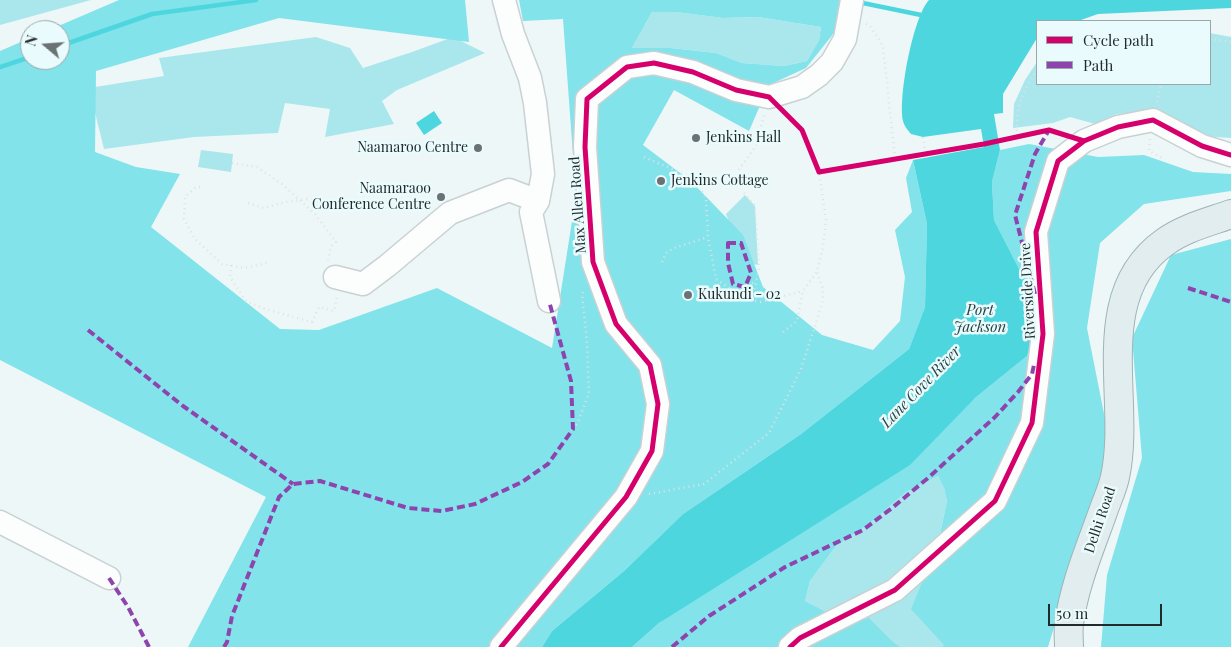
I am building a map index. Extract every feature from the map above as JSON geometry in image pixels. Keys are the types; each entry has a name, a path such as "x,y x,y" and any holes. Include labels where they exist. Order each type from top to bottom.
{"main road":[{"name":"Delhi Road","path":"1069,647 1068,626 1074,600 1115,477 1120,422 1118,391 1119,331 1121,311 1127,291 1137,271 1150,254 1166,241 1185,231 1231,214"}],"street":[{"path":"504,0 513,34 530,78 535,104 543,174 538,201 531,212 549,301"},
{"name":"Max Allen Road","path":"501,647 626,498 652,451 658,404 650,365 616,324 593,262 585,147 587,99 627,67 654,63 693,72 736,90 769,97 802,87 819,75 832,62 845,39 851,7"},
{"name":"Riverside Drive","path":"790,647 800,638 895,590 995,501 1032,423 1044,334 1036,232 1058,161 1084,141 1118,127 1153,120 1202,146 1231,155"},
{"name":"Riverside Drive","path":"1202,146 1220,147 1231,145"},
{"path":"333,280 363,284 450,213 509,190 538,201"},
{"path":"0,522 109,578"}],"path":[{"path":"851,7 870,26 883,46 895,158"},
{"path":"1211,40 1231,42"},
{"path":"1025,135 1014,137 1016,116 1020,100 1036,72"},
{"path":"736,182 741,175 738,171 756,146 764,114"},
{"path":"923,137 925,156"},
{"path":"918,155 925,156 935,152"},
{"path":"644,157 696,179 706,199 708,237 716,280 742,298 762,302 803,291"},
{"path":"886,160 903,157"},
{"path":"231,266 230,277 246,301 265,309 312,322 320,307 334,311 331,246 336,242 315,214 282,184 257,167 232,163"},
{"path":"783,332 797,321 803,291 817,272 823,247 826,220 816,163"},
{"path":"819,172 828,170"},
{"path":"200,187 196,187 185,197 184,219 195,239 222,264 245,268 268,263"},
{"path":"744,193 755,206 759,269 752,300"},
{"path":"248,203 264,208 300,200 365,203 396,201 422,210"},
{"path":"662,262 666,253 674,248 708,237"},
{"path":"573,429 578,422 589,394 587,343 582,294 593,262"},
{"path":"626,498 704,484 769,433 801,369 823,301 823,289 817,272"},
{"path":"747,282 756,284"},
{"path":"227,642 227,647"}],"shaded area":[{"path":"0,0 91,0 0,25"},
{"path":"119,0 465,0 469,42 279,18 96,71 95,152 136,167 180,174 151,227 280,329 319,330 437,288 552,348 576,196 563,19 523,21 519,0 842,0 834,33 806,68 769,85 749,131 674,90 643,145 692,182 743,235 763,287 822,335 873,350 900,321 905,277 895,230 912,212 906,178 913,160 927,224 925,307 909,349 801,434 683,514 624,571 552,631 542,647 188,647 266,497 0,360 0,51 20,42 20,70 70,70 70,21","holes":["652,12 676,12 723,18 758,17 821,27 819,40 807,61 784,66 742,63 716,53 671,48 632,48"]},
{"path":"652,12 676,12 723,18 758,17 821,27 819,40 807,61 784,66 742,63 716,53 671,48 632,48"},
{"path":"1211,33 1231,37 1231,138 1200,136 1152,112 1117,114 1095,124 1070,117 1053,123 1013,128 1014,104 1025,80 1036,64 1036,85 1211,85"},
{"path":"316,37 350,48 363,68 453,37 485,53 397,90 382,101 394,124 325,137 330,109 285,103 278,133 194,137 104,149 89,88 164,76 159,58"},
{"path":"1029,144 1098,157 1144,155 1193,172 1231,174 1231,191 1144,204 1100,243 1087,328 1110,444 1048,647 942,647 944,645 911,609 938,544 947,501 944,488 938,476 906,492 869,524 836,546 810,581 805,601 848,623 869,618 900,647 809,647 807,641 790,647 632,647 659,623 975,398 1027,356 1032,294 994,220 992,182 1000,150"},
{"path":"201,150 233,154 231,172 198,167"},
{"path":"745,195 755,206 758,265 744,262 726,214"},
{"path":"1231,239 1231,647 1101,647 1107,575 1142,458 1132,338 1171,255"},
{"path":"938,476 944,488 947,501 938,544 931,630 945,645 942,647 900,647 805,601 810,581 836,546 869,524 906,492"}],"water":[{"name":"Port Jackson","path":"929,0 1231,0 1231,8 1098,14 1081,20 1036,20 1036,40 1003,94 1003,113 994,114 1000,150 992,182 994,220 1032,294 1037,321 1027,356 975,398 910,465 659,623 632,647 542,647 552,631 624,571 683,514 801,434 909,349 925,307 927,224 913,160 984,147 981,129 923,137 911,134 906,128 902,110 905,77 912,39 923,9"},
{"path":"434,111 442,123 424,135 416,123"}],"waterway":[{"path":"70,43 152,14 256,0"},
{"path":"858,2 926,16"},
{"path":"0,67 20,60"}],"marked path":[{"path":"1035,294 1015,215 1035,154 1049,130"},
{"path":"728,243 741,243 751,273 745,287 733,284 728,263 728,243"},
{"path":"1188,288 1231,302"},
{"path":"224,647 227,642 232,616 279,497 293,484 320,481 408,508 442,511 475,504 522,482 548,464 573,429 571,381 549,301"},
{"path":"88,330 183,406 293,484"},
{"path":"672,647 709,616 785,567 863,530 892,508 995,417 1032,374 1034,365"},
{"path":"109,578 128,607 149,647"}],"cycle path":[{"path":"501,647 626,497 652,451 658,404 650,365 616,324 593,262 585,147 587,99 627,67 654,63 693,72 736,90 769,97 802,130 819,172 984,144 1049,130 1084,141"},
{"path":"790,647 800,638 895,590 995,501 1032,423 1043,334 1036,232 1058,161 1084,141 1118,127 1153,120 1202,146 1231,155"}],"place":[{"name":"Jenkins Hall","path":"696,138"},
{"name":"Naamaroo Centre","path":"478,148"},
{"name":"Jenkins Cottage","path":"661,181"},
{"name":"Naamaraoo Conference Centre","path":"441,197"},
{"name":"Kukundi - 02","path":"688,295"}],"water label":[{"name":"Lane Cove River","path":"921,387"}]}
